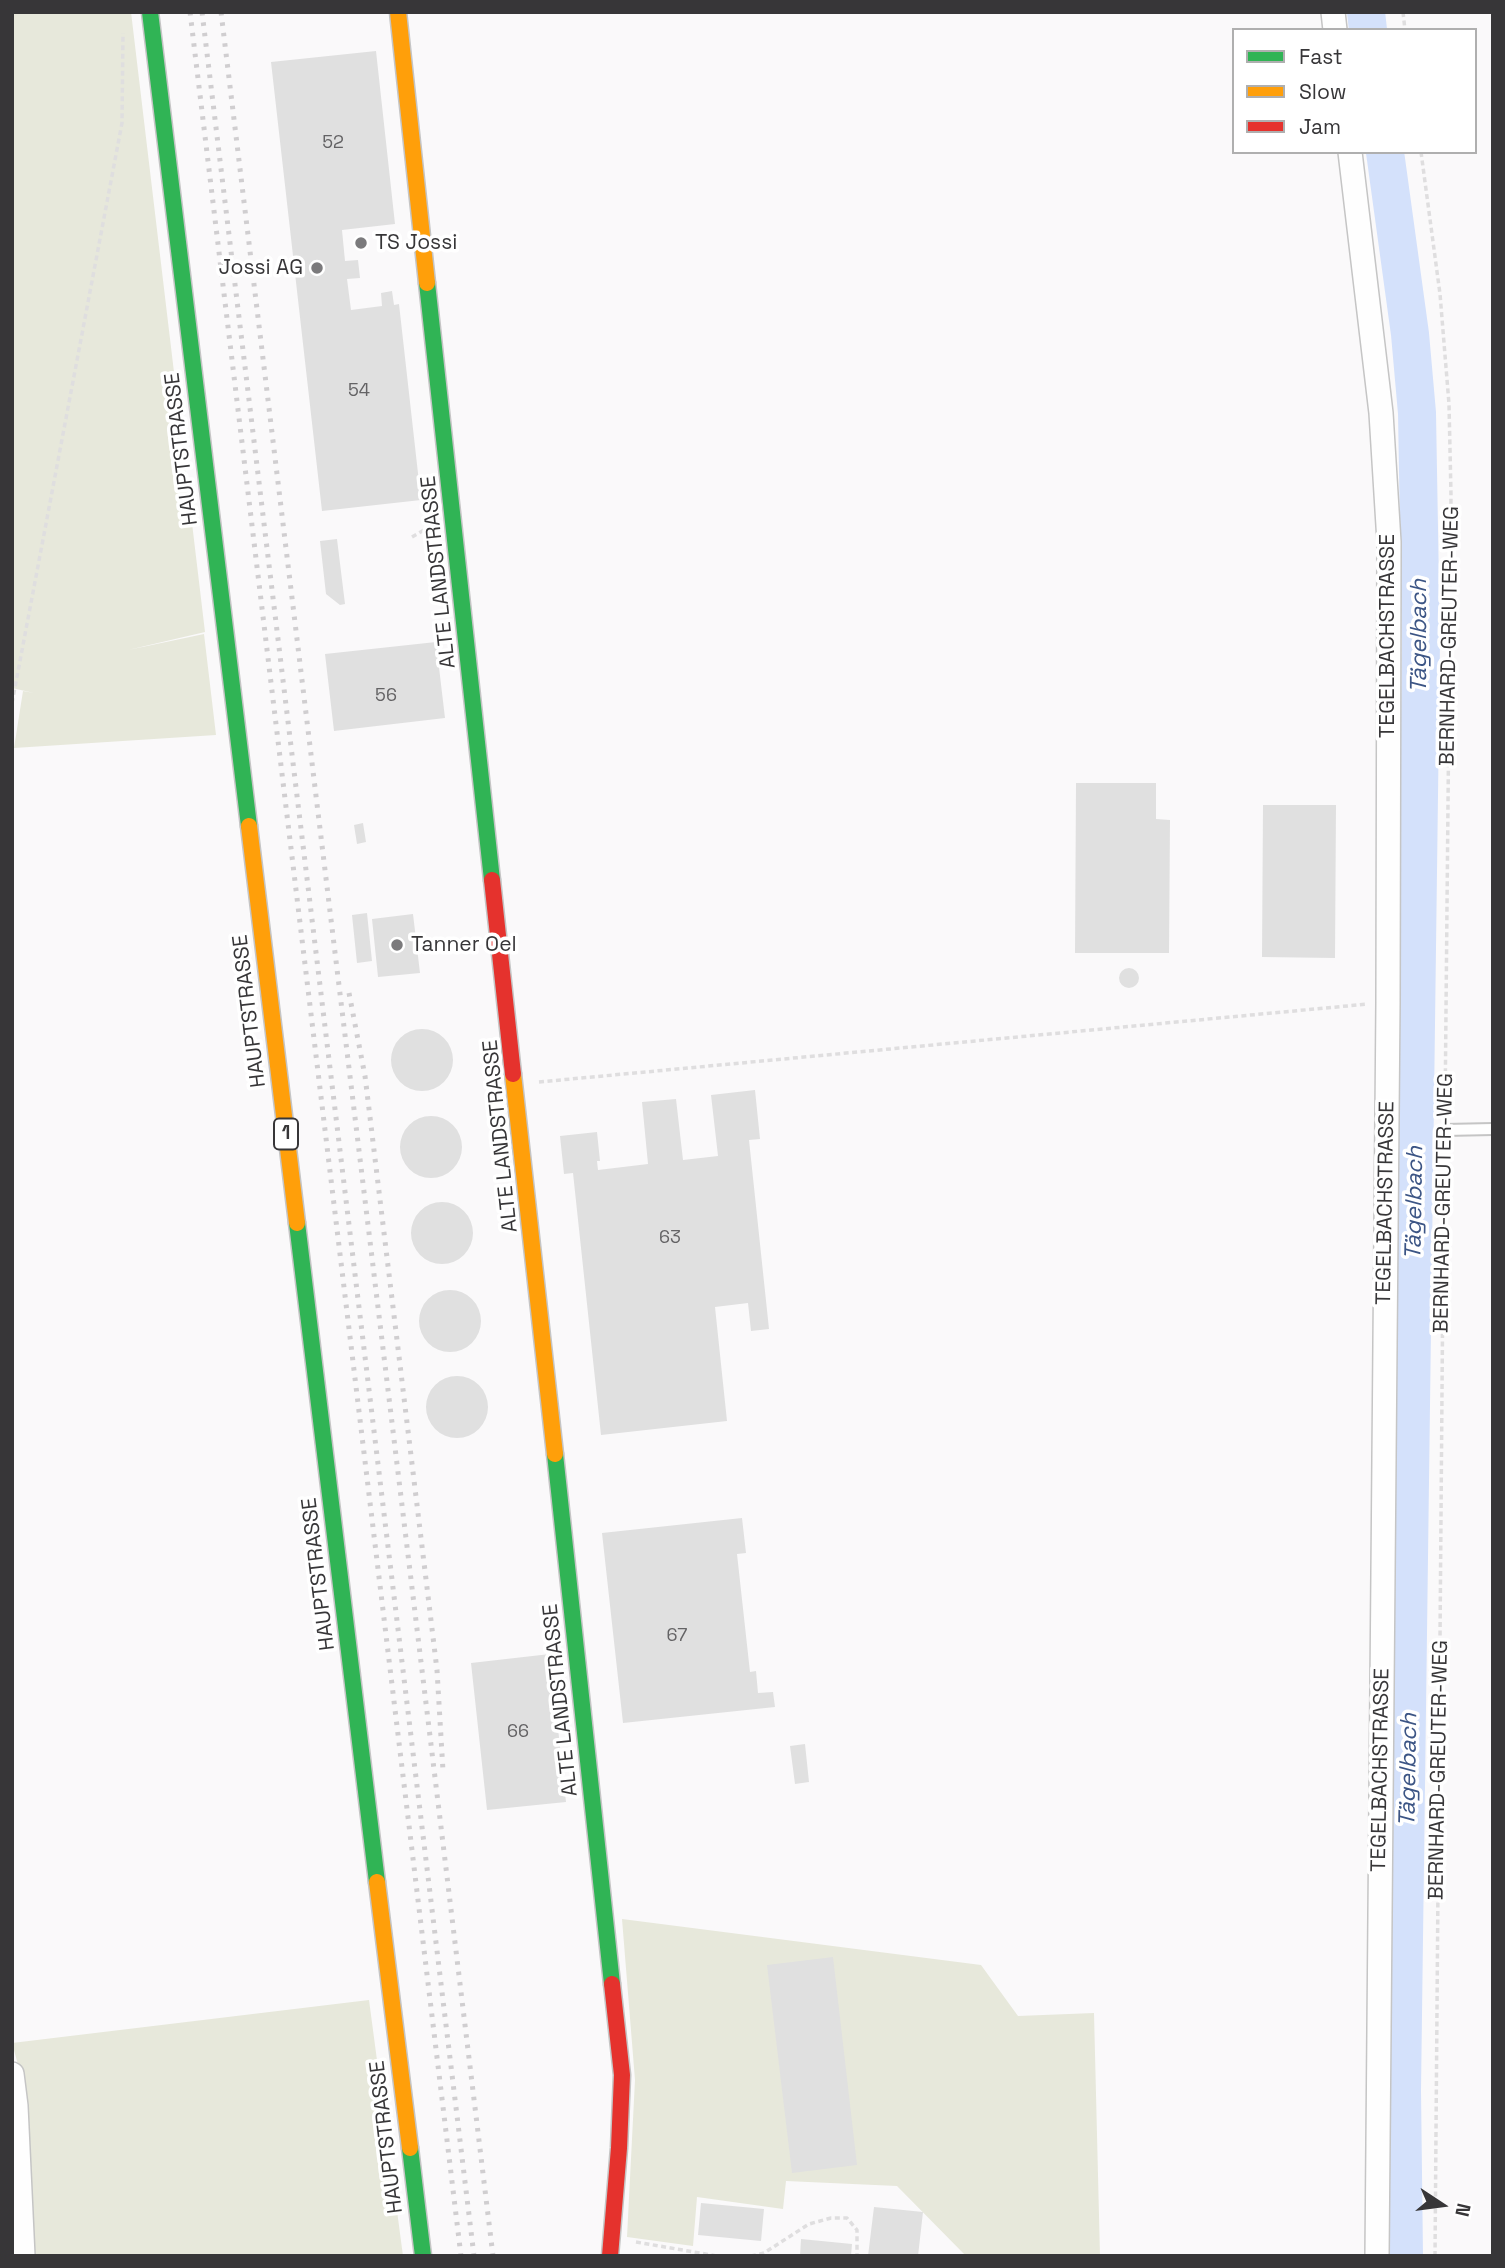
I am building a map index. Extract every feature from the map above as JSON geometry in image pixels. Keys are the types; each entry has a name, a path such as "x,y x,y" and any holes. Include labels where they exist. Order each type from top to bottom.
{"street":[{"name":"HAUPTSTRASSE","path":"150,12 423,2256"},
{"name":"ALTE LANDSTRASSE","path":"398,12 622,2075 610,2256"},
{"name":"TEGELBACHSTRASSE","path":"1350,154 1381,413 1388,529 1388,1003 1377,2256"},
{"path":"12,2074 23,2256"}],"lane":[{"path":"1445,1130 1493,1129"}],"path":[{"path":"12,703 122,123 122,37 127,25"},
{"name":"BERNHARD-GREUTER-WEG","path":"1421,154 1440,294 1449,404 1451,495 1435,2256"},
{"path":"516,1084 1388,1003"},
{"path":"751,2256 764,2253 809,2224 839,2218 847,2218 857,2230 857,2256"},
{"path":"611,2238 717,2256"}],"shaded area":[{"path":"12,12 131,12 205,632 128,650 204,634 216,735 14,748 23,691 34,693 12,688"},
{"path":"622,1919 981,1965 1018,2016 1094,2013 1100,2256 966,2256 897,2186 786,2181 783,2209 697,2197 693,2246 627,2237 635,2080"},
{"path":"369,2000 403,2256 30,2256 22,2079 12,2043"}],"building":[{"path":"376,51 395,224 342,230 345,261 358,260 360,278 347,279 351,310 382,306 381,293 392,291 394,305 399,304 421,500 322,511 271,62"},
{"path":"337,539 345,604 340,605 326,594 320,541"},
{"path":"436,642 445,718 334,731 325,654"},
{"path":"1076,783 1156,783 1156,819 1170,820 1169,953 1075,953"},
{"path":"1263,805 1336,805 1335,958 1262,957"},
{"path":"363,823 366,842 357,844 354,825"},
{"path":"367,913 372,961 357,963 352,915"},
{"path":"413,914 420,973 378,977 372,919"},
{"path":"1129,968 1136,971 1139,978 1136,985 1129,988 1122,985 1119,978 1122,971"},
{"path":"422,1029 444,1038 453,1060 444,1082 422,1091 400,1082 391,1060 400,1038"},
{"path":"755,1090 760,1139 749,1140 769,1329 751,1331 748,1303 715,1307 727,1421 601,1435 573,1173 564,1174 560,1136 597,1132 600,1161 597,1161 598,1170 648,1164 642,1102 676,1099 683,1160 718,1156 711,1095"},
{"path":"431,1116 453,1125 462,1147 453,1169 431,1178 409,1169 400,1147 409,1125"},
{"path":"442,1202 464,1211 473,1233 464,1255 442,1264 420,1255 411,1233 420,1211"},
{"path":"450,1290 472,1299 481,1321 472,1343 450,1352 428,1343 419,1321 428,1299"},
{"path":"457,1376 479,1385 488,1407 479,1429 457,1438 435,1429 426,1407 435,1385"},
{"path":"742,1518 746,1553 737,1554 750,1672 756,1671 758,1693 773,1692 775,1707 623,1723 602,1533"},
{"path":"550,1654 566,1802 487,1810 471,1663"},
{"path":"805,1744 809,1782 795,1784 790,1746"},
{"path":"833,1957 857,2165 792,2173 767,1965"},
{"path":"701,2203 764,2209 761,2241 698,2235"},
{"path":"874,2207 923,2212 918,2256 868,2256"},
{"path":"801,2239 852,2244 851,2256 800,2256"}],"waterway":[{"name":"Tägelbach","path":"1366,12 1368,28"},
{"name":"Tägelbach","path":"1385,154 1410,334 1417,413 1421,643 1402,2090 1404,2256"}],"railway":[{"path":"190,12 461,2256"},
{"path":"202,12 474,2256"},
{"path":"221,12 493,2256"},
{"path":"349,993 365,1076 437,1670 443,1771"}],"traffic: fast":[{"path":"150,12 249,826"},
{"path":"427,283 492,880"},
{"path":"297,1223 377,1882"},
{"path":"555,1454 612,1984"},
{"path":"410,2148 423,2256"}],"traffic: slow":[{"path":"398,12 427,283"},
{"path":"249,826 297,1223"},
{"path":"513,1074 555,1454"},
{"path":"377,1882 410,2148"}],"traffic: jam":[{"path":"492,880 513,1074"},
{"path":"610,2256 622,2075 612,1984"}],"place":[{"name":"TS Jossi","path":"361,243"},
{"name":"Jossi AG","path":"317,268"},
{"name":"Tanner Oel","path":"397,945"}]}
